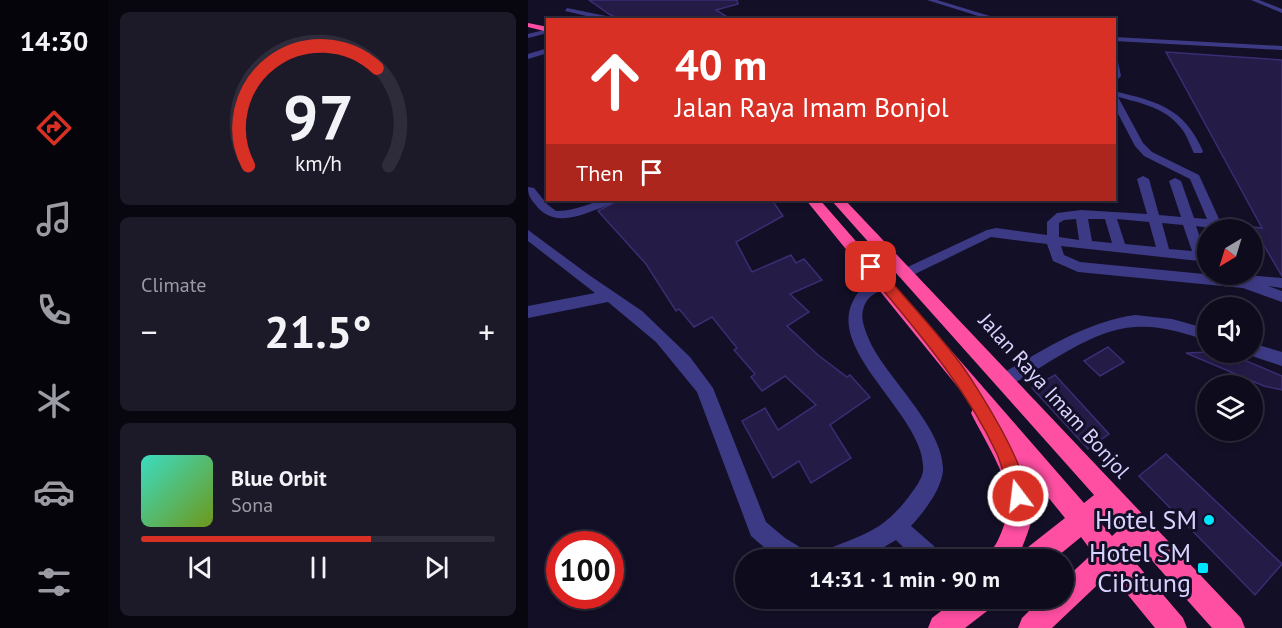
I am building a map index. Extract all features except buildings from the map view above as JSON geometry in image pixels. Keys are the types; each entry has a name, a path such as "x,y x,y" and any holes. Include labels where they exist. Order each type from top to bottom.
{"highway":[{"path":"528,16 546,21"},
{"path":"531,27 546,30"},
{"path":"814,201 1173,628"},
{"name":"Jalan Raya Imam Bonjol","path":"839,201 1231,628"},
{"path":"953,364 1003,448 1016,481 1021,510 1008,549"},
{"path":"1046,549 1111,497"},
{"path":"1074,588 1139,528"},
{"path":"940,628 955,609"},
{"path":"940,628 966,609"},
{"path":"1032,628 1052,609"}],"street":[{"path":"930,0 992,12 998,18"},
{"path":"1254,0 1282,11"},
{"path":"567,10 606,18"},
{"path":"528,36 546,31"},
{"path":"1116,39 1282,48"},
{"path":"528,57 546,51"},
{"path":"1116,96 1148,104 1176,117 1185,125 1198,151"},
{"path":"1116,99 1139,144 1148,154 1195,177 1213,219"},
{"path":"1143,179 1164,253"},
{"path":"1175,181 1197,241"},
{"path":"530,190 549,213 557,215 568,214 608,201"},
{"path":"1197,222 1081,214 1060,216 1053,222 1053,241 1058,258 1078,267 1197,275"},
{"path":"1081,214 1086,245"},
{"path":"1110,215 1120,248"},
{"path":"904,274 987,234 996,232 1086,245 1197,256"},
{"path":"528,234 584,279 635,312 690,368 704,388 758,529 782,549"},
{"path":"1263,281 1282,283"},
{"path":"863,549 897,527 921,499 933,469 929,442 874,366 857,329 854,310 864,292 884,282"},
{"path":"1257,285 1282,297"},
{"path":"528,312 610,296"},
{"path":"1005,380 1083,337 1114,325 1134,321 1168,324 1197,332"},
{"path":"1263,353 1282,359"},
{"path":"897,527 921,549"}],"place":[{"name":"Hotel SM","path":"1209,520"},
{"name":"Hotel SM Cibitung","path":"1203,568"}],"route":[{"path":"871,267 953,364 1003,448 1016,481 1018,496"}]}
